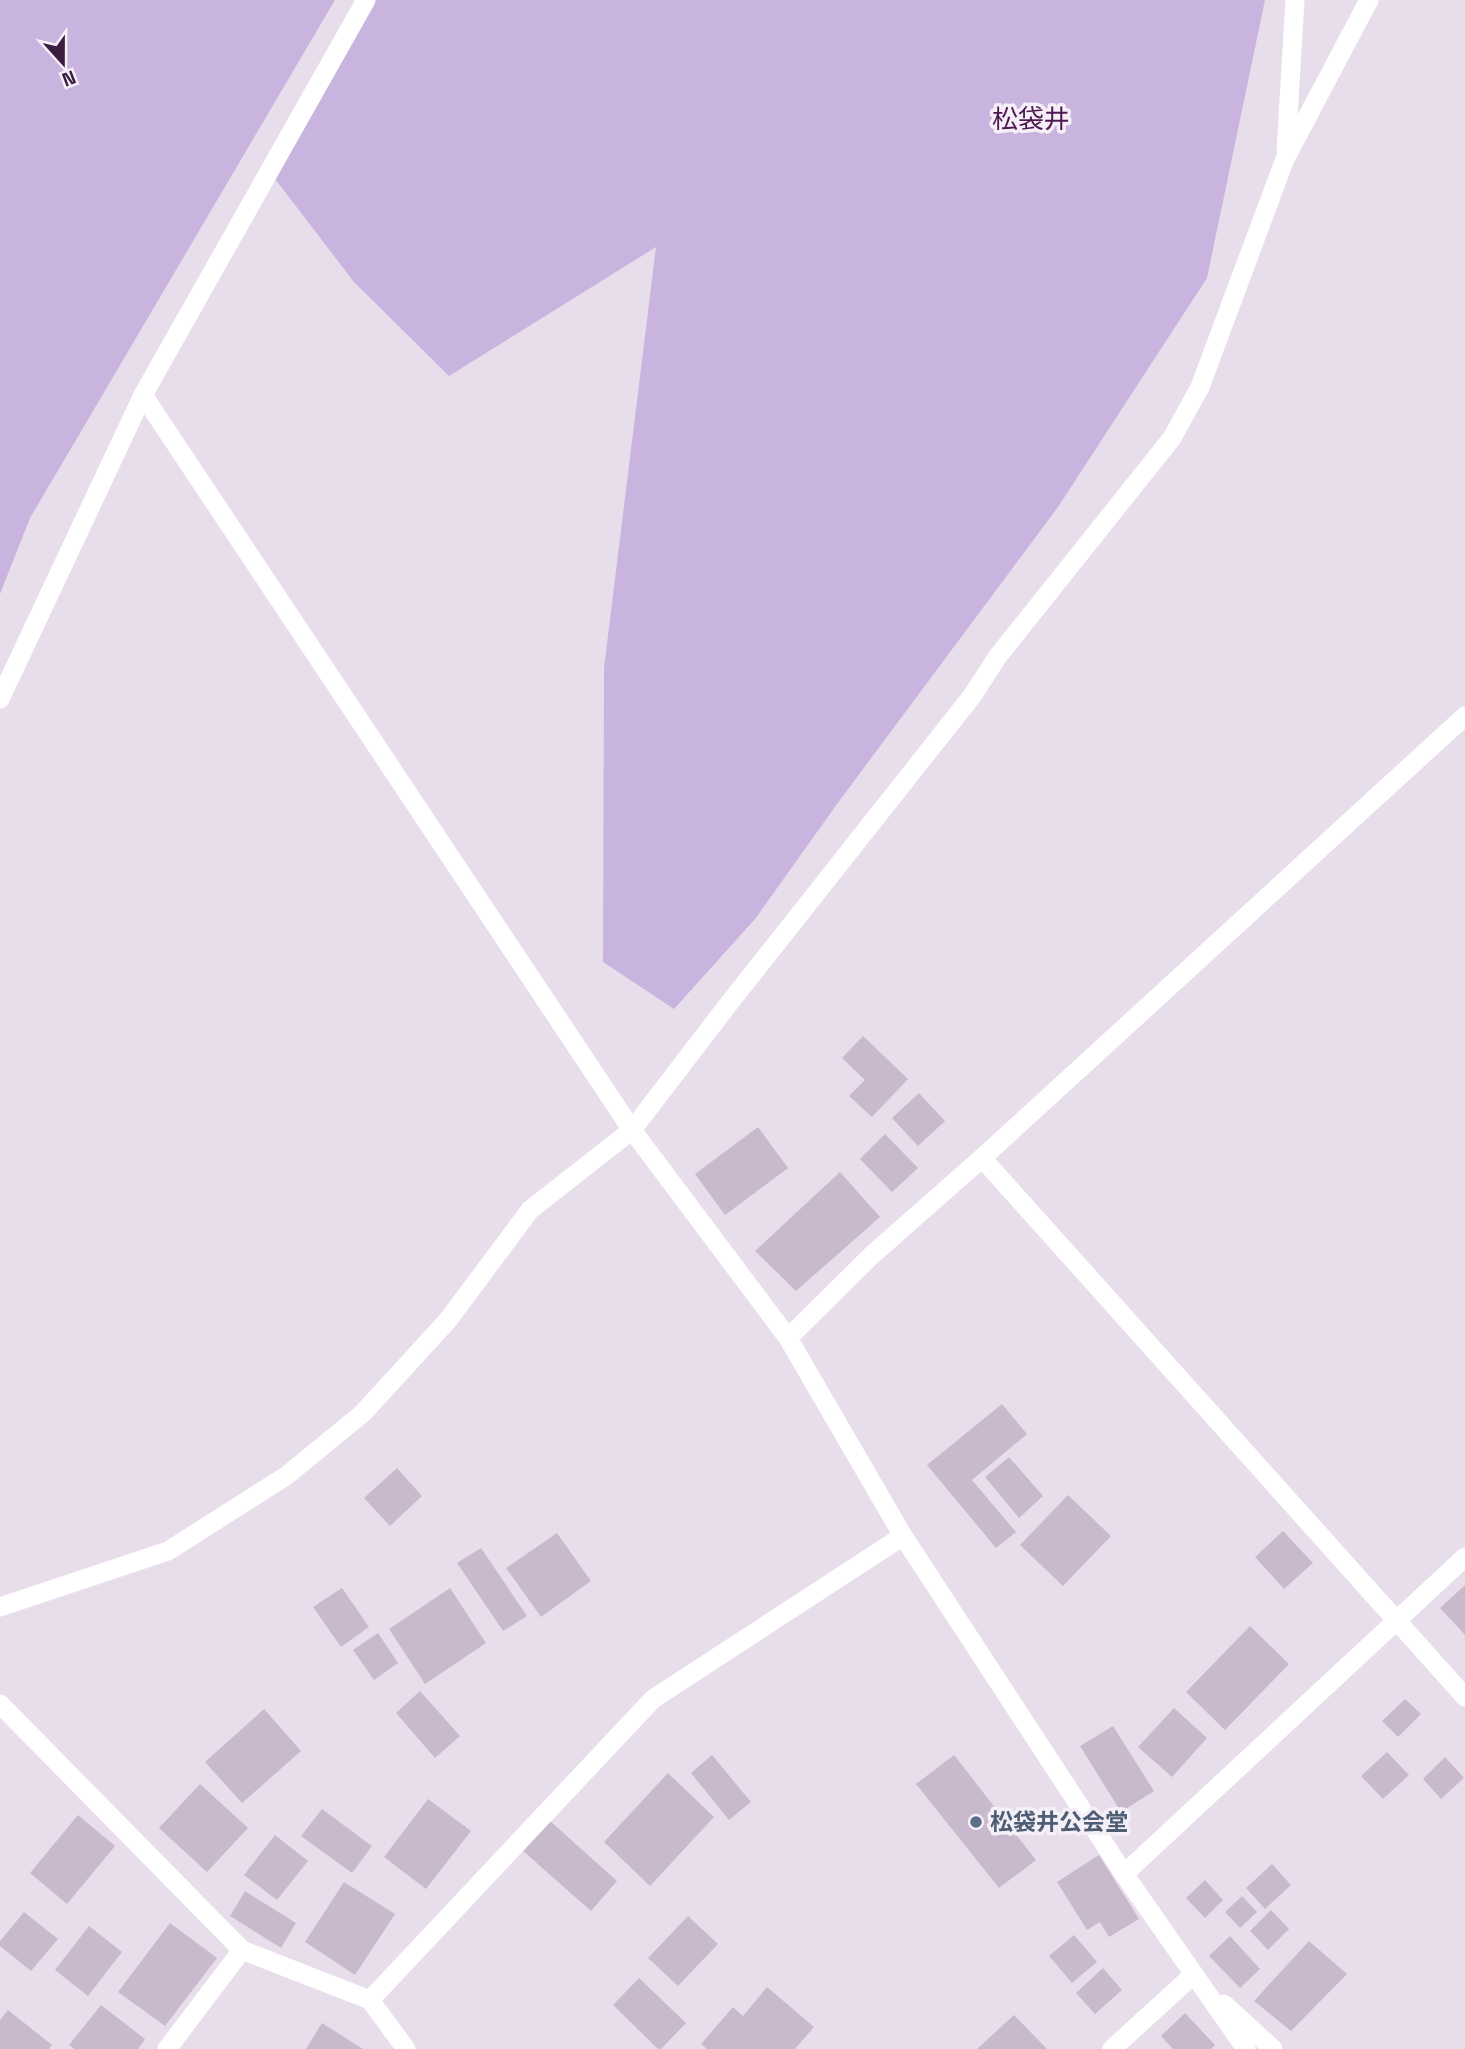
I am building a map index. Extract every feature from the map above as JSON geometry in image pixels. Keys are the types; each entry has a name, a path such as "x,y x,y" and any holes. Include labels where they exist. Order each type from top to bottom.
{"street":[{"path":"0,699 143,395 366,0"},
{"path":"1285,159 1295,0"},
{"path":"0,1607 168,1551 286,1476 363,1413 448,1320 530,1210 632,1130 972,696 1007,645 1172,438 1200,387 1285,159 1369,0"},
{"path":"143,395 632,1130 788,1338 903,1536 1124,1874 1246,2049"},
{"path":"788,1338 872,1255 982,1158 1465,716"},
{"path":"982,1158 1465,1697"},
{"path":"370,2000 653,1699 903,1536"},
{"path":"1124,1874 1465,1557"},
{"path":"0,1704 242,1950 370,2000 406,2049"},
{"path":"167,2049 242,1950"},
{"path":"1112,2049 1193,1975"},
{"path":"1193,1975 1273,2049"}],"shaded area":[{"path":"0,0 335,0 30,518 0,594"},
{"path":"366,0 1265,0 1207,278 1058,507 755,919 674,1009 603,962 604,668 656,247 449,376 354,282 269,171"}],"building":[{"path":"863,1036 908,1079 872,1117 849,1096 865,1080 842,1058"},
{"path":"919,1093 945,1121 918,1146 892,1118"},
{"path":"758,1127 788,1168 725,1215 695,1174"},
{"path":"885,1134 918,1168 892,1192 860,1159"},
{"path":"840,1172 880,1217 796,1291 755,1251"},
{"path":"1002,1404 1027,1434 972,1480 1016,1532 996,1548 927,1465"},
{"path":"1009,1457 1043,1496 1019,1518 985,1477"},
{"path":"397,1468 422,1496 390,1526 364,1498"},
{"path":"1068,1495 1111,1536 1063,1586 1020,1545"},
{"path":"1283,1531 1313,1563 1284,1589 1255,1557"},
{"path":"557,1533 591,1581 541,1617 506,1568"},
{"path":"481,1548 527,1616 503,1631 457,1563"},
{"path":"1465,1585 1465,1635 1440,1608"},
{"path":"342,1588 369,1627 341,1647 313,1607"},
{"path":"450,1588 486,1643 425,1684 389,1629"},
{"path":"1250,1626 1289,1664 1225,1730 1186,1692"},
{"path":"378,1633 398,1663 374,1680 353,1650"},
{"path":"420,1691 460,1736 435,1758 396,1713"},
{"path":"1405,1699 1421,1714 1398,1737 1382,1721"},
{"path":"1174,1708 1207,1738 1172,1777 1138,1747"},
{"path":"264,1709 301,1751 242,1803 205,1762"},
{"path":"1113,1726 1154,1791 1121,1812 1080,1746"},
{"path":"1387,1752 1409,1775 1383,1799 1361,1776"},
{"path":"712,1755 751,1802 729,1820 691,1773"},
{"name":"松袋井公会堂","path":"954,1755 1036,1860 999,1888 916,1784"},
{"path":"1445,1757 1464,1778 1441,1799 1423,1779"},
{"path":"668,1773 714,1817 650,1886 604,1842"},
{"path":"200,1784 248,1828 207,1872 159,1828"},
{"path":"428,1799 471,1831 426,1889 384,1857"},
{"path":"322,1809 372,1846 352,1873 301,1836"},
{"path":"78,1815 115,1846 67,1904 30,1873"},
{"path":"549,1820 617,1881 591,1911 523,1851"},
{"path":"275,1835 308,1861 277,1900 244,1875"},
{"path":"1099,1855 1139,1919 1109,1937 1100,1922 1087,1930 1057,1882"},
{"path":"1272,1864 1291,1885 1265,1909 1246,1888"},
{"path":"1205,1880 1223,1900 1205,1918 1186,1898"},
{"path":"344,1882 395,1914 355,1975 305,1942"},
{"path":"245,1891 296,1923 281,1948 230,1916"},
{"path":"1242,1896 1257,1912 1240,1928 1225,1912"},
{"path":"1271,1910 1289,1929 1268,1950 1250,1931"},
{"path":"24,1912 58,1939 31,1971 0,1946 0,1941"},
{"path":"688,1916 718,1944 678,1986 648,1958"},
{"path":"170,1923 217,1958 165,2026 118,1992"},
{"path":"89,1926 122,1952 88,1996 55,1970"},
{"path":"1074,1935 1097,1962 1072,1983 1049,1956"},
{"path":"1230,1936 1260,1969 1240,1988 1209,1956"},
{"path":"1309,1941 1347,1974 1291,2031 1254,2001"},
{"path":"1103,1968 1122,1990 1095,2014 1076,1993"},
{"path":"639,1978 686,2023 661,2049 613,2005"},
{"path":"767,1987 814,2027 795,2049 707,2049 701,2044 733,2007 743,2016"},
{"path":"101,2005 145,2039 138,2049 74,2049 69,2045"},
{"path":"8,2010 52,2045 49,2049 0,2049 0,2020"},
{"path":"1185,2013 1215,2045 1211,2049 1173,2049 1161,2036"},
{"path":"1014,2015 1047,2049 977,2049"},
{"path":"322,2023 363,2049 306,2049"}],"place":[{"name":"松袋井公会堂","path":"976,1822"}],"district":[{"name":"松袋井","path":"1031,119"}]}
